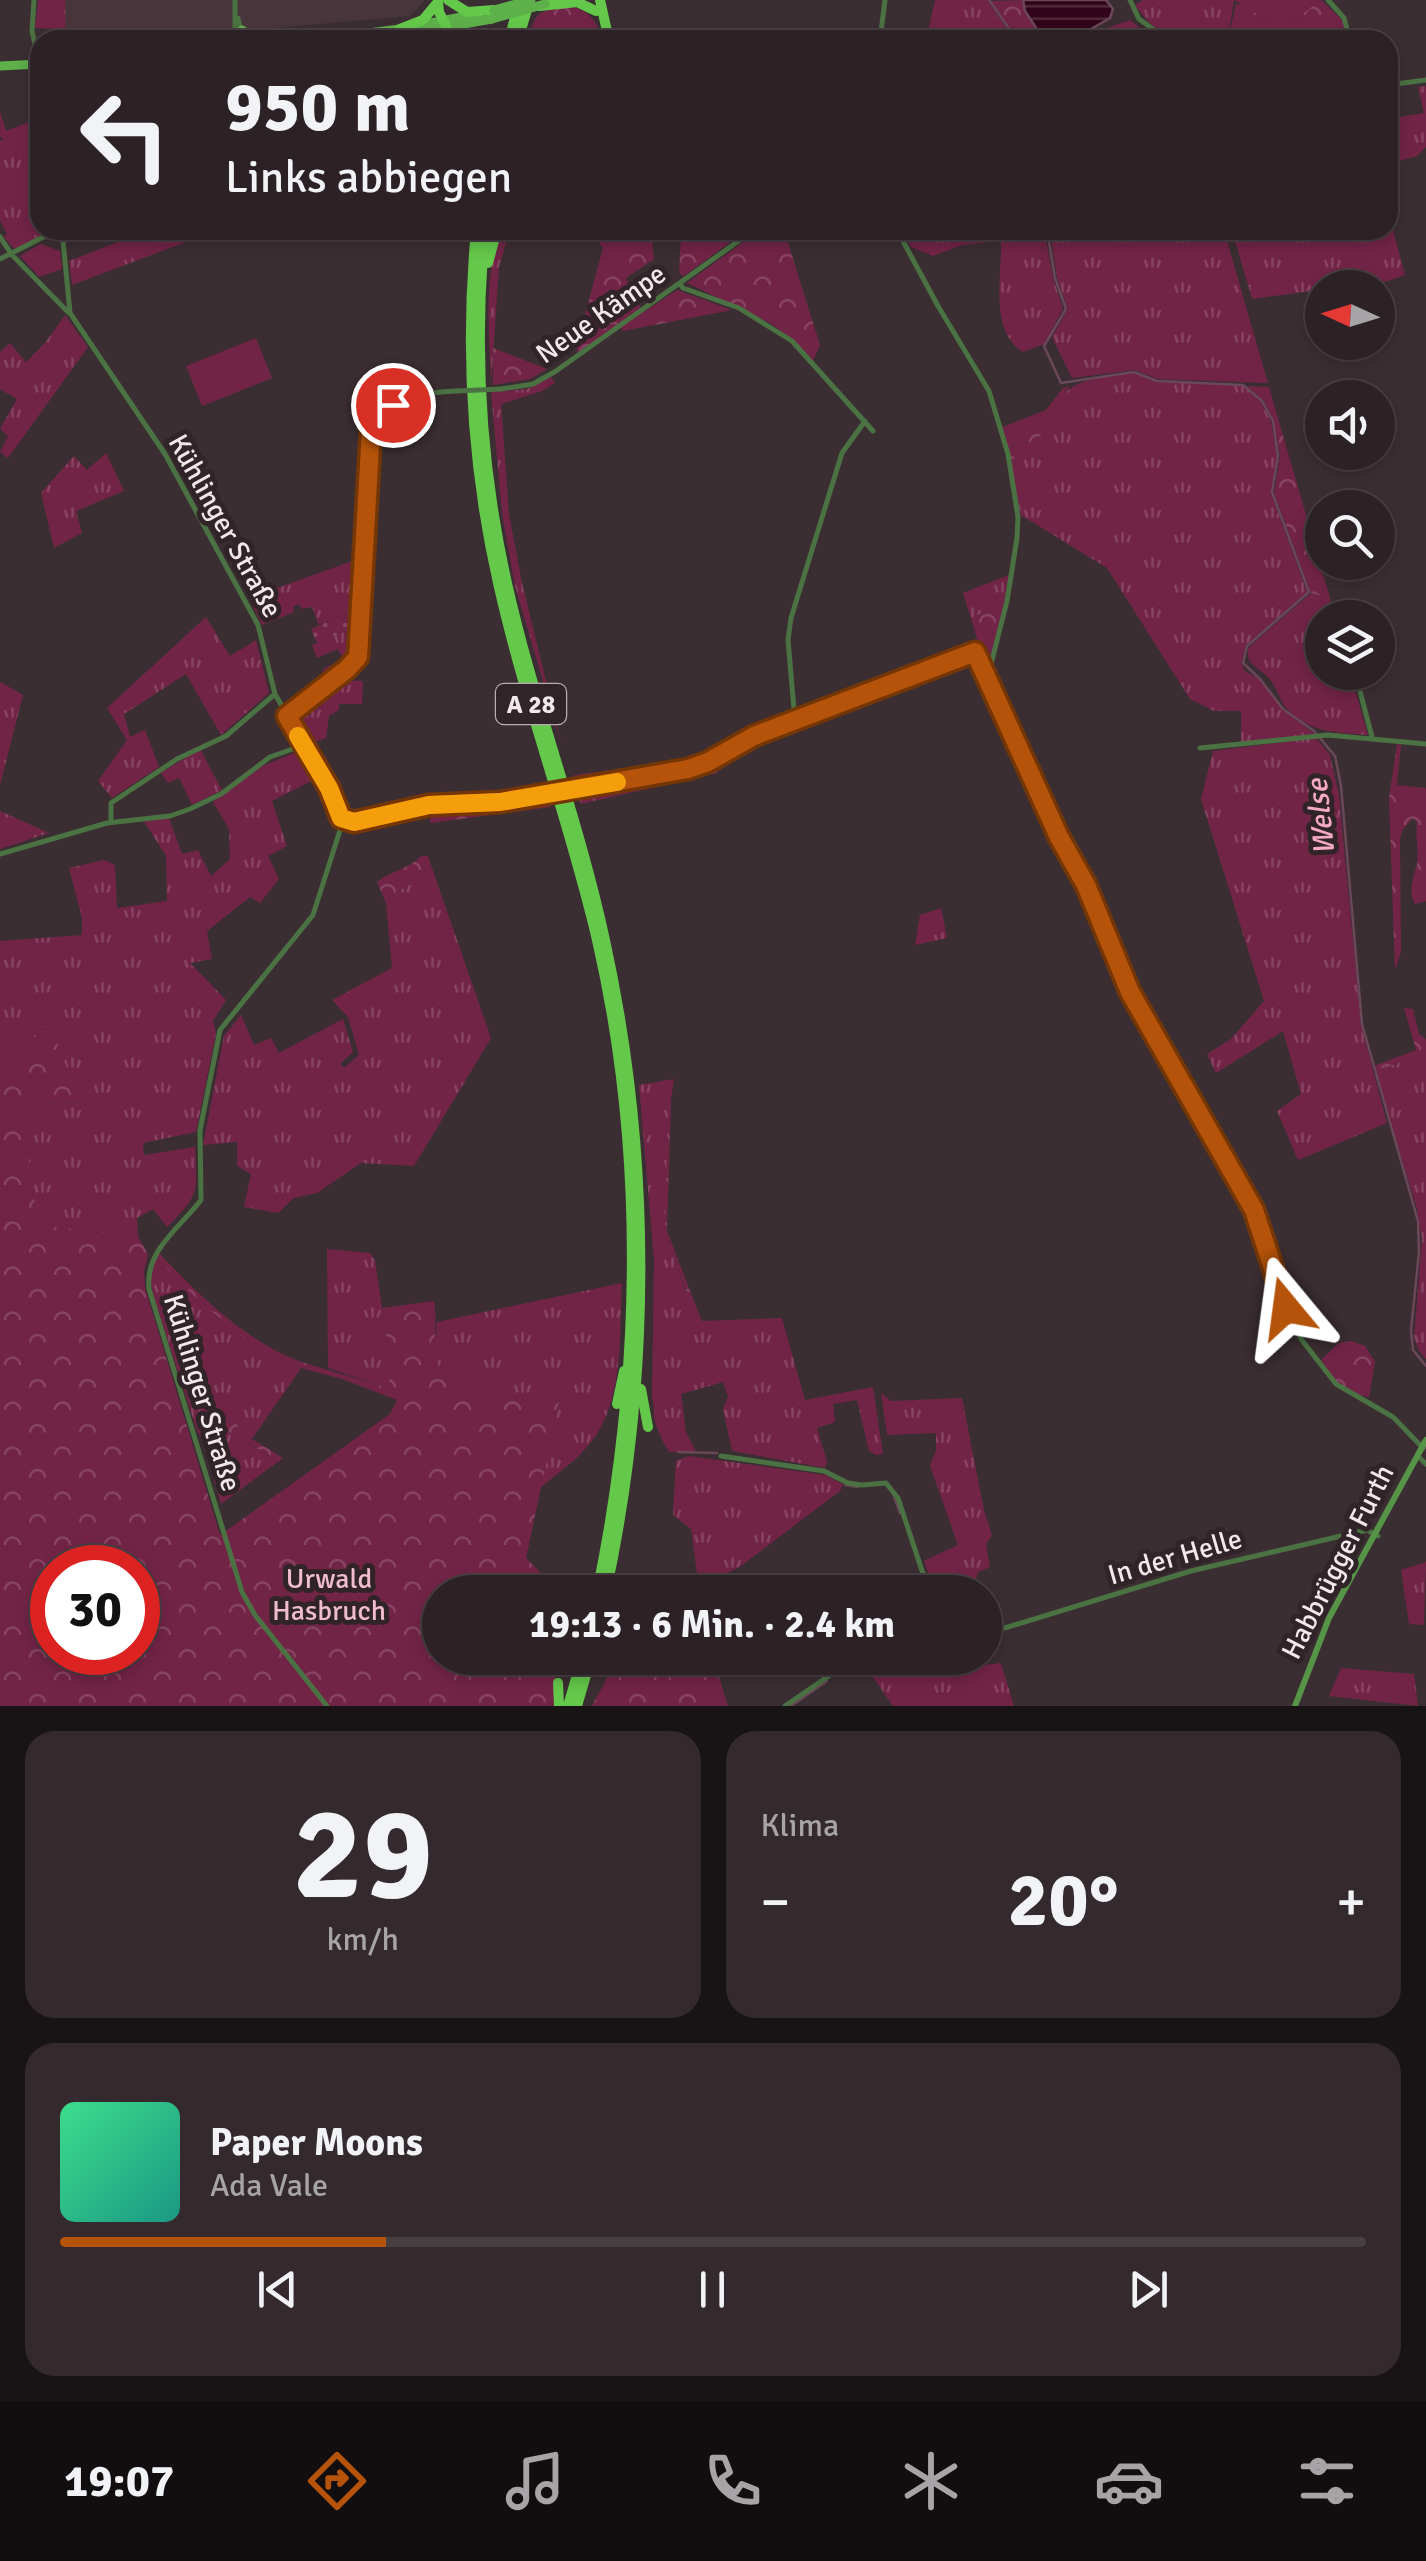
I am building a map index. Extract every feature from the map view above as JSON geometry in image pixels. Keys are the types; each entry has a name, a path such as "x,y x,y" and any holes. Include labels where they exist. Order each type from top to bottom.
{"highway":[{"path":"443,0 467,12 493,15"},
{"path":"443,0 447,24"},
{"path":"400,29 423,20 443,0"},
{"path":"511,30 520,0"},
{"path":"524,30 541,3 577,2 599,4 606,30"},
{"name":"A 28","path":"476,240 472,365 485,514 519,664 585,892 610,1011 629,1173 630,1346 616,1486 600,1575"},
{"name":"A 28","path":"484,240 482,403 498,541 593,890 625,1046 640,1202 638,1368 625,1488 609,1575"},
{"path":"481,283 493,240"},
{"path":"617,1404 630,1346"},
{"path":"638,1368 648,1427"},
{"path":"568,1706 577,1675"},
{"path":"578,1706 586,1675"},
{"path":"558,1684 558,1706"}],"main road":[{"path":"419,30 541,3"},
{"path":"392,30 447,24"},
{"path":"0,66 30,65"}],"street":[{"path":"32,30 34,0"},
{"path":"235,0 235,30"},
{"path":"881,30 885,0"},
{"path":"1130,0 1140,19 1155,30"},
{"path":"1328,0 1344,18 1347,30"},
{"path":"236,10 241,30"},
{"path":"1398,84 1426,80"},
{"path":"1,240 0,258 40,240"},
{"path":"1,240 70,313"},
{"name":"Kühlinger Straße","path":"60,240 70,313 165,454 249,608 262,636 275,694 329,788 341,818 342,830 313,915 220,1030 200,1135 201,1200 152,1257 148,1273 149,1289 242,1592 254,1616 327,1706"},
{"name":"Neue Kämpe","path":"287,716 358,657 372,423 377,415 393,405 430,394 519,388 543,379 740,240"},
{"path":"903,240 989,392 1008,454 1018,517 1007,601 988,676 989,687 1086,885 1130,992 1248,1198 1268,1245 1286,1308 1301,1339 1336,1384 1392,1417 1424,1444"},
{"path":"680,284 738,308 792,341 874,431"},
{"path":"795,721 788,640 791,618 842,453 865,421"},
{"path":"342,830 354,822 429,805 500,802 699,766 754,736 975,652 988,676"},
{"path":"1360,690 1372,738"},
{"path":"111,822 111,804 177,760 226,736 275,694"},
{"path":"1200,748 1317,736 1426,744"},
{"path":"0,854 111,822 156,818 190,809 221,794 270,757 304,745"},
{"path":"341,818 354,822"},
{"name":"Habbrügger Furth","path":"1294,1706 1329,1618 1424,1444"},
{"path":"720,1456 824,1471 848,1483 886,1483 898,1498 923,1575"},
{"path":"1418,1456 1426,1464"},
{"name":"In der Helle","path":"1002,1629 1244,1557 1368,1530 1376,1535"},
{"path":"786,1706 831,1675"}],"shaded area":[{"path":"65,0 424,0 410,16 252,30 65,30"},
{"path":"1023,0 1106,0 1113,9 1110,18 1089,30 1037,30"}],"green space":[{"path":"38,0 65,0 66,30 35,28"},
{"path":"935,0 987,0 1008,30 928,30"},
{"path":"1023,0 1025,12 1037,30 1011,30 991,1"},
{"path":"1143,0 1234,0 1230,30 1159,30 1135,5"},
{"path":"1234,0 1321,0 1282,29"},
{"path":"1321,0 1342,20 1344,30 1230,30 1236,4 1282,28"},
{"path":"569,6 582,10 599,30 531,30 537,17 551,9"},
{"path":"1130,20 1142,30 1101,30"},
{"path":"1426,86 1426,147 1417,156 1398,161 1398,117 1424,113 1418,87"},
{"path":"0,112 6,131 30,122 30,216 22,222 30,218 30,240 34,240 15,250 4,237 7,234 0,221"},
{"path":"123,240 191,240 72,285 69,261"},
{"path":"499,240 507,240 499,267 491,385 489,286"},
{"path":"652,240 654,259 626,278 641,308 577,353 603,248 599,243"},
{"path":"681,240 733,240 684,276 679,273"},
{"path":"746,240 787,240 820,345 813,361 794,340 768,322 687,283"},
{"path":"908,240 1046,240 1063,309 1044,344 1023,352 1005,331 1000,302 1001,241 962,245 933,256 911,247"},
{"path":"1051,240 1227,240 1268,383 1157,379 1135,370 1072,378 1052,337 1068,309 1057,278"},
{"path":"1235,240 1396,240 1405,275 1395,279 1395,270 1305,270 1305,292 1252,299"},
{"path":"41,244 60,251 62,269 39,277 20,256"},
{"path":"677,290 732,310 623,331 621,327"},
{"path":"65,315 88,347 8,458 0,452 8,436 0,429 17,399 0,389 0,352 10,343 26,362"},
{"path":"256,338 272,378 202,406 186,366"},
{"path":"493,348 547,369 530,379 493,385"},
{"path":"1135,373 1156,382 1242,385 1261,402 1271,421 1277,456 1271,493 1307,592 1246,645 1241,663 1283,710 1315,734 1241,742 1241,711 1214,711 1190,699 1107,568 1024,517 1012,444 1031,442 1053,407 1071,388 1095,379"},
{"path":"551,377 555,383 542,391 501,404 509,514 562,746 515,586 502,513 491,392 527,389"},
{"path":"1070,386 1049,412 1044,433 1031,442 1012,444 1024,517 1021,516 1003,427 1046,410 1063,388"},
{"path":"1247,386 1269,387 1305,512 1305,577 1274,493 1280,456 1274,421 1264,401"},
{"path":"106,453 124,491 76,511 82,533 54,548 41,493 74,456 87,470"},
{"path":"358,559 356,609 319,625 312,607 302,609 299,604 293,607 294,612 262,625 249,598"},
{"path":"1009,575 1004,604 971,618 963,593"},
{"path":"1306,580 1325,580 1330,598 1311,593"},
{"path":"1311,593 1330,598 1305,600 1305,690 1355,690 1368,735 1325,730 1297,718 1248,657 1249,647"},
{"path":"1004,604 989,665 985,667 971,618"},
{"path":"356,609 355,627 317,643 311,629"},
{"path":"206,617 230,656 256,640 269,693 221,735 186,674 124,714 130,737 145,730 159,767 112,798 98,781 127,740 107,708"},
{"path":"355,627 348,662 327,681 323,669 343,659 338,649 317,658 312,645"},
{"path":"341,680 363,681 362,704 339,704 339,710 329,716 326,738 309,744 293,719"},
{"path":"0,682 23,695 0,785"},
{"path":"1316,738 1330,755 1339,795 1361,1025 1387,1123 1298,1160 1277,1111 1301,1094 1283,1031 1216,1073 1207,1054 1231,1039 1264,1001 1201,799 1213,751"},
{"path":"1397,744 1401,745 1397,785 1426,788 1426,901 1415,904 1412,894 1417,859 1417,823 1413,818 1400,839 1401,952 1395,970 1389,798"},
{"path":"200,749 222,790 192,805 179,778 168,783 161,773"},
{"path":"301,750 317,778 272,801 287,846 268,856 279,879 260,903 250,897 207,931 212,959 190,963 226,1000 213,1021 216,1033 196,1132 143,1143 144,1155 195,1147 196,1184 191,1199 167,1227 153,1209 137,1218 138,1237 37,1226 24,1101 79,1104 49,1023 13,1058 0,1054 0,941 82,935 82,918 69,868 104,860 115,865 117,908 167,901 166,856 144,821 169,818 182,854 198,850 211,876 230,859 229,829 213,802 258,768"},
{"path":"715,750 715,757 685,767 576,786 574,775 694,759"},
{"path":"736,751 739,756 716,773 581,804 578,793 700,770"},
{"path":"542,782 544,791 497,800 432,804 431,797 495,792"},
{"path":"548,799 551,807 430,823 430,808 499,807"},
{"path":"0,811 49,833 0,849"},
{"path":"421,856 428,856 433,871 416,877 386,903 377,882"},
{"path":"433,871 491,1038 414,1166 361,1163 317,1193 294,1198 278,1213 244,1207 251,1174 237,1166 237,1142 203,1145 224,1036 241,1015 254,1045 271,1038 279,1053 343,1019 353,1052 340,1064 344,1068 359,1055 348,1017 332,1000 392,968 386,903 416,877"},
{"path":"941,908 947,938 915,945 920,915"},
{"path":"1404,1008 1413,1009 1419,1034 1426,1039 1426,1061 1421,1056 1375,1070 1374,1066 1416,1050"},
{"name":"Urwald Hasbruch","path":"49,1023 81,1104 24,1101 37,1225 138,1237 148,1254 145,1288 220,1535 390,1414 397,1400 342,1379 286,1364 255,1346 199,1301 156,1257 159,1253 241,1329 299,1361 388,1388 391,1370 382,1308 434,1301 435,1349 444,1376 498,1395 560,1399 526,1558 543,1575 422,1575 422,1675 555,1675 554,1706 0,1706 0,1054 13,1058"},
{"path":"1421,1056 1426,1061 1426,1359 1414,1337 1422,1239 1417,1209 1375,1070"},
{"path":"674,1079 671,1100 669,1097 665,1234 702,1321 782,1318 805,1400 873,1387 883,1454 869,1451 857,1400 833,1404 835,1422 817,1428 827,1462 825,1468 732,1451 723,1409 728,1397 723,1382 681,1394 686,1432 696,1451 669,1452 655,1421 652,1398 654,1260 639,1085"},
{"path":"668,1095 671,1100 667,1231 692,1296 665,1234"},
{"path":"327,1249 370,1253 375,1260 391,1370 388,1388 328,1368"},
{"path":"156,1257 200,1301 286,1364 301,1368 252,1439 228,1416 196,1428 150,1280"},
{"path":"622,1283 618,1370 608,1412 586,1448 539,1489 560,1400 498,1395 444,1376 433,1358 437,1322"},
{"path":"1352,1341 1365,1346 1375,1362 1369,1397 1340,1385 1321,1360 1339,1343"},
{"path":"881,1393 891,1401 962,1398 992,1535 986,1544 990,1567 977,1575 929,1575 924,1561 958,1545 930,1466 936,1450 936,1433 887,1435"},
{"path":"228,1416 252,1439 283,1458 279,1461 225,1430 208,1435 205,1446 196,1428"},
{"path":"225,1430 279,1461 221,1504 205,1446 207,1435"},
{"path":"689,1456 825,1475 843,1484 840,1491 741,1566 724,1575 697,1575 691,1529 673,1515 676,1461"},
{"path":"1426,1562 1424,1625 1409,1624 1401,1570"},
{"path":"1002,1666 1014,1706 893,1706 871,1675 1002,1675"},
{"path":"1341,1668 1414,1674 1418,1706 1329,1696"},
{"path":"608,1675 718,1675 728,1706 592,1706"}],"waterway":[{"name":"Welse","path":"989,0 1010,30"},
{"name":"Welse","path":"1049,240 1055,278 1066,309 1044,346 1061,383 1134,372 1157,381 1243,385 1262,401 1273,421 1278,456 1272,492 1309,592 1247,646 1243,663 1283,709 1314,731 1335,756 1362,1024 1418,1221 1411,1330 1413,1350 1426,1366"},
{"path":"678,1452 717,1453"},
{"path":"845,1485 858,1487"},
{"path":"893,1494 900,1513"},
{"path":"791,1706 827,1681"}],"slow traffic":[{"path":"298,736 329,788 341,818 354,822 429,805 500,802 617,782"}],"route":[{"path":"393,405 377,415 371,429 358,657 287,716 329,788 341,818 354,822 429,805 500,802 688,769 754,736 975,652 1059,837 1086,885 1130,992 1254,1210 1286,1308"}]}
